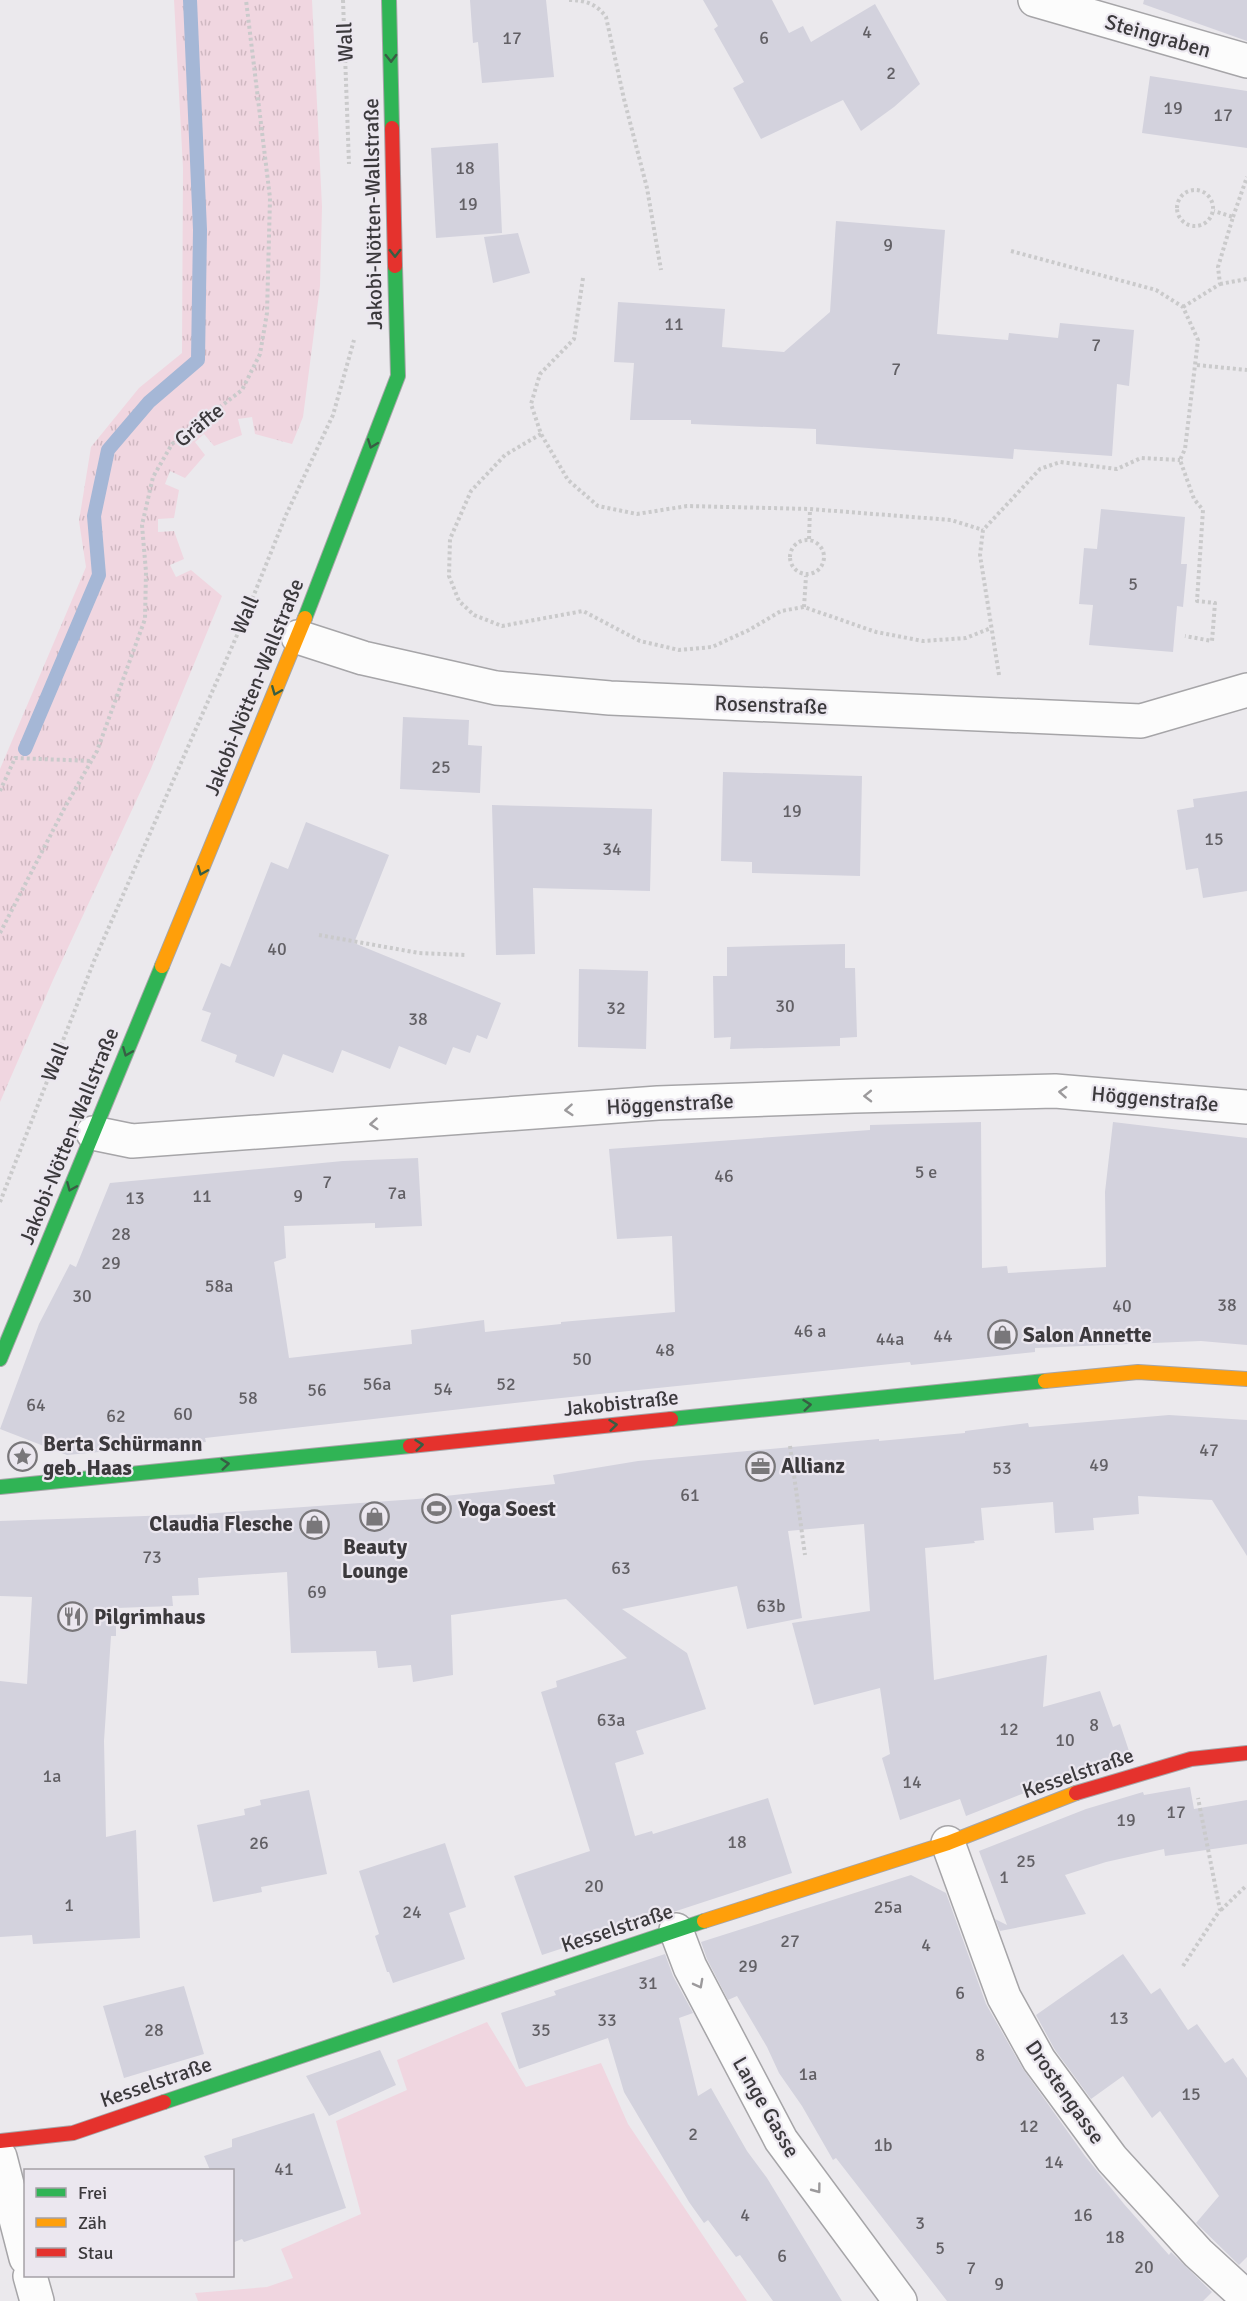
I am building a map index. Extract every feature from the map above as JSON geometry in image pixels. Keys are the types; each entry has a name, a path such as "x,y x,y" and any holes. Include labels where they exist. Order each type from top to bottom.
{"street":[{"name":"Jakobi-Nötten-Wallstraße","path":"0,1359 298,637 398,376 389,0"},
{"name":"Steingraben","path":"1035,0 1247,61"},
{"name":"Rosenstraße","path":"298,637 363,658 496,688 610,698 1142,721 1247,690"},
{"name":"Höggenstraße","path":"93,1133 132,1141 658,1104 1055,1091 1247,1107"},
{"name":"Jakobistraße","path":"0,1486 1138,1372 1247,1378"},
{"name":"Kesselstraße","path":"0,2141 73,2133 676,1930 948,1843 1080,1791 1191,1759 1247,1753"},
{"name":"Drostengasse","path":"948,1843 1004,1997 1039,2060 1112,2159 1198,2253 1247,2298"},
{"name":"Lange Gasse","path":"676,1930 690,1966 781,2140 900,2301"},
{"path":"0,2157 24,2250"},
{"path":"30,2277 37,2301"}],"path":[{"name":"Gräfte","path":"0,933 97,751 145,619 146,572 142,525 153,477 172,444 242,390 260,354 267,313 270,198 246,0"},
{"name":"Wall","path":"343,0 349,166"},
{"path":"569,0 580,0 592,4 606,17 647,188 661,270"},
{"path":"1220,284 1218,267 1247,177"},
{"path":"1198,189 1210,196 1214,211 1207,223 1194,227 1181,220 1177,206 1184,193 1198,189"},
{"path":"1214,211 1233,218"},
{"path":"1011,251 1156,290 1183,307 1198,340 1197,365 1185,449 1180,460 1194,499 1203,510 1197,601 1215,603 1212,640 1185,636"},
{"path":"583,278 574,339 540,374 531,404 541,434 568,480 598,506 637,514 687,506 810,509 951,520 983,530"},
{"path":"1183,307 1220,284 1247,279"},
{"name":"Wall","path":"0,1202 94,961 245,616 285,515 333,415 354,342 354,330"},
{"path":"1197,365 1247,370"},
{"path":"541,434 505,455 471,491 450,539 449,576 459,601 474,615 502,626 583,611 640,641 679,650 712,647 749,630 780,611 804,606 876,632 924,641 966,638 991,628"},
{"path":"999,715 1001,688 981,555 983,530 1040,469 1060,462 1117,469 1141,458 1180,460"},
{"path":"809,539 810,509"},
{"path":"809,539 821,546 825,559 819,571 806,576 793,569 789,556 795,543 809,539"},
{"path":"804,606 806,576"},
{"path":"0,791 15,758 92,761"},
{"path":"319,935 418,953 467,954"},
{"path":"784,1407 805,1555"},
{"path":"1191,1759 1220,1910"},
{"path":"1183,1965 1220,1910 1247,1885"}],"green space":[{"path":"174,0 312,0 322,207 320,286 303,417 292,444 255,434 252,417 238,419 242,435 214,446 204,434 195,442 205,455 185,478 170,471 165,484 179,490 174,518 158,519 158,532 174,531 184,559 170,565 176,577 191,570 222,596 150,771 53,980 0,1102 0,769 86,567 79,521 91,447 139,388 182,353 183,168"},
{"path":"487,2022 526,2087 601,2063 628,2124 747,2301 198,2301 195,2293 267,2287 293,2278 281,2249 361,2214 336,2121 407,2090 397,2060"}],"building":[{"path":"470,0 546,0 554,77 482,83 478,42 473,43"},
{"path":"703,0 772,0 789,33 803,26 811,42 875,4 920,84 861,131 843,100 761,139 733,88 744,82 714,29 718,26"},
{"path":"1144,0 1247,0 1247,41 1143,4"},
{"path":"1150,76 1247,91 1247,148 1142,133"},
{"path":"498,143 502,233 436,238 431,148"},
{"path":"836,221 945,230 937,334 1008,340 1009,333 1058,338 1060,323 1134,330 1129,386 1117,384 1112,456 1014,449 1013,459 816,444 816,429 691,424 691,420 630,420 634,363 614,362 618,302 725,309 722,347 784,352 830,312"},
{"path":"518,233 530,273 493,283 484,237"},
{"path":"1101,509 1185,517 1181,564 1187,564 1183,607 1177,606 1173,652 1089,645 1093,605 1079,604 1084,548 1097,549"},
{"path":"403,717 469,720 468,745 482,746 480,793 400,789"},
{"path":"723,772 862,776 860,876 752,873 752,862 721,861"},
{"path":"1247,791 1247,891 1203,898 1198,868 1186,870 1177,810 1194,807 1193,799"},
{"path":"492,805 652,809 650,891 533,888 535,954 496,955"},
{"path":"306,822 389,855 354,943 501,1003 487,1039 477,1035 470,1053 453,1047 446,1065 399,1046 390,1069 342,1050 333,1073 283,1054 274,1077 235,1062 237,1055 201,1041 211,1013 202,1010 221,963 230,967 271,862 288,869"},
{"path":"845,944 845,968 855,968 857,1037 840,1038 840,1046 730,1049 731,1037 714,1038 713,976 727,976 727,947"},
{"path":"579,969 648,971 646,1049 578,1047"},
{"path":"981,1122 982,1268 1007,1266 1008,1273 1106,1267 1105,1192 1113,1122 1247,1138 1247,1345 1201,1341 1035,1348 1035,1352 911,1365 910,1362 542,1400 205,1438 206,1442 67,1455 0,1429 39,1324 70,1264 76,1267 110,1183 343,1161 418,1158 422,1226 375,1228 375,1223 284,1226 286,1258 274,1262 289,1358 412,1344 411,1330 484,1320 485,1332 561,1324 561,1322 675,1312 672,1236 617,1239 609,1149 870,1130 870,1125"},
{"path":"1169,1415 1247,1420 1247,1556 1212,1500 1138,1496 1139,1514 1093,1518 1094,1530 1055,1533 1053,1502 981,1508 984,1540 925,1548 934,1680 1047,1655 1043,1707 1100,1691 1113,1727 1120,1724 1131,1757 1073,1774 966,1816 960,1799 900,1820 882,1758 890,1754 880,1688 814,1705 792,1623 870,1611 864,1524 788,1531 802,1618 747,1629 737,1586 622,1609 687,1653 706,1709 636,1731 644,1754 615,1763 635,1836 652,1831 653,1834 768,1798 792,1873 542,1955 514,1876 590,1851 541,1692 557,1687 556,1681 627,1658 566,1599 451,1615 453,1675 413,1682 411,1665 378,1668 376,1651 291,1653 287,1572 198,1578 199,1595 172,1596 173,1606 116,1608 116,1636 111,1636 104,1741 106,1837 136,1830 140,1938 33,1944 32,1935 0,1937 0,1681 27,1684 32,1597 0,1596 0,1521 203,1514 417,1499 555,1484 553,1475 638,1461 965,1433 965,1431 1028,1423 1029,1427"},
{"path":"1190,1787 1194,1809 1247,1800 1247,1844 1165,1856 1164,1849 1106,1862 1065,1875 1086,1914 1000,1931 995,1919 1007,1925 979,1851 1086,1809 1143,1792 1144,1795"},
{"path":"309,1790 327,1874 261,1887 262,1892 213,1902 197,1825 245,1815 244,1809 261,1805 260,1800"},
{"path":"445,1843 466,1907 449,1913 465,1959 393,1983 375,1936 379,1934 359,1871"},
{"path":"911,1875 946,1893 986,2004 1023,2069 1085,2156 1124,2204 1169,2255 1171,2252 1212,2292 1203,2301 947,2301 836,2158 833,2160 802,2106 779,2073 767,2047 737,1996 728,2000 701,1942"},
{"path":"665,1954 673,1976 693,2013 679,2018 698,2096 711,2088 747,2151 767,2178 842,2301 773,2301 740,2255 736,2257 708,2220 704,2223 689,2202 624,2092 608,2038 519,2069 501,2013 556,1995 554,1991"},
{"path":"1123,1954 1151,1994 1160,1988 1188,2030 1197,2024 1225,2063 1233,2058 1247,2078 1247,2257 1239,2265 1196,2223 1219,2196 1160,2111 1152,2118 1123,2076 1091,2099 1055,2050 1036,2015"},
{"path":"184,1986 204,2054 124,2078 103,2006"},
{"path":"380,2050 396,2085 329,2116 306,2076"},
{"path":"314,2113 346,2208 244,2242 242,2239 234,2242 234,2169 210,2169 204,2156 232,2147 232,2139"}],"waterway":[{"path":"25,749 99,575 94,516 108,450 149,402 198,360 200,230 190,0"}],"traffic: fast":[{"path":"389,0 392,128"},
{"path":"305,618 398,376 395,266"},
{"path":"0,1359 162,966"},
{"path":"671,1419 1045,1381"},
{"path":"0,1487 410,1446"},
{"path":"164,2102 704,1921"}],"traffic: slow":[{"path":"162,966 305,618"},
{"path":"1045,1381 1138,1372 1247,1379"},
{"path":"704,1921 948,1843 1076,1793"}],"traffic: jam":[{"path":"392,128 395,266"},
{"path":"410,1446 671,1419"},
{"path":"1076,1793 1191,1759 1247,1753"},
{"path":"0,2141 73,2133 164,2102"}],"place":[{"name":"Salon Annette","path":"1002,1335"},
{"name":"Berta Schürmann geb. Haas","path":"22,1456"},
{"name":"Allianz","path":"760,1466"},
{"name":"Yoga Soest","path":"437,1509"},
{"name":"Beauty Lounge","path":"375,1516"},
{"name":"Claudia Flesche","path":"314,1524"},
{"name":"Pilgrimhaus","path":"73,1617"}]}
